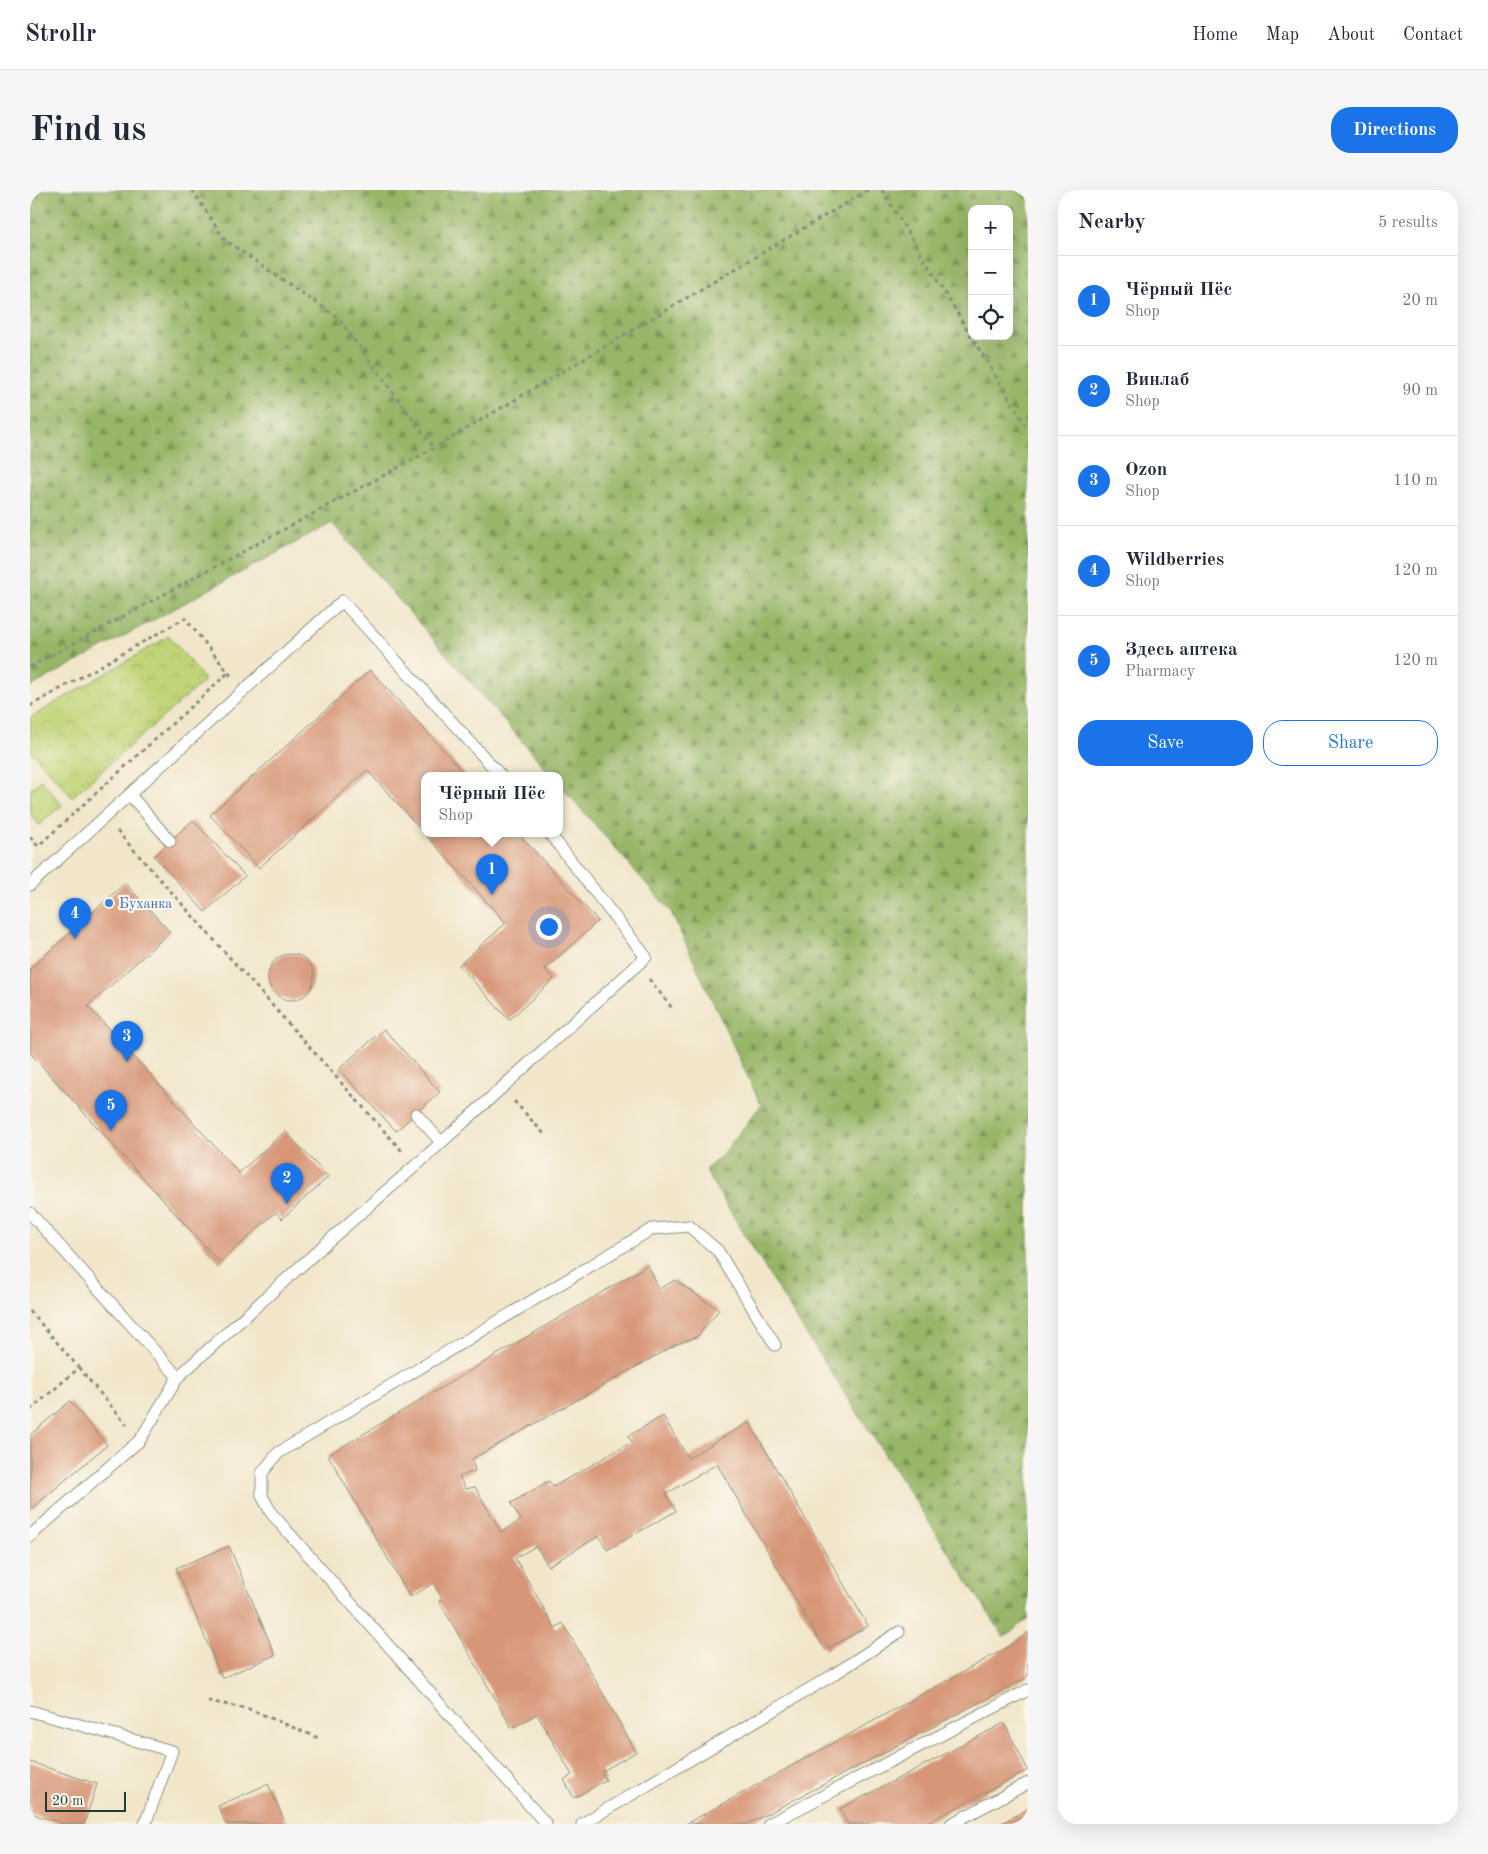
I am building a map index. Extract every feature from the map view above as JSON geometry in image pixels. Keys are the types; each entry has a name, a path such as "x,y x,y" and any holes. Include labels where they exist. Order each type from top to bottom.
{"lane":[{"path":"30,885 342,601 497,772"},
{"path":"130,795 170,840"},
{"path":"30,1536 140,1440 178,1377 646,957 552,837"},
{"path":"416,1114 441,1142"},
{"path":"30,1213 178,1377"},
{"path":"546,1824 272,1514 262,1496 262,1473 278,1453 652,1229 689,1226 718,1251 775,1345"},
{"path":"582,1824 833,1675 898,1632"},
{"path":"769,1824 1028,1690"},
{"path":"30,1711 172,1751 145,1824"},
{"path":"952,1824 1028,1783"}],"path":[{"path":"192,190 225,240 338,318 434,448"},
{"path":"30,666 434,448 868,190"},
{"path":"882,190 1028,429"},
{"path":"30,706 185,618 243,692"},
{"path":"30,837 38,846 228,673"},
{"path":"105,817 415,1166"},
{"path":"638,964 672,1008"},
{"path":"502,1088 546,1136"},
{"path":"30,1311 140,1440"},
{"path":"30,1410 79,1368"},
{"path":"208,1701 249,1709 321,1739"}],"green space":[{"path":"30,190 1028,190 1028,1619 1004,1637 795,1317 705,1170 723,1154 761,1105 671,912 563,788 563,772 549,772 332,523 30,687"},
{"path":"169,636 205,680 72,797 30,750 30,718"},
{"path":"41,780 62,805 39,825 30,814 30,790"}],"building":[{"path":"370,670 463,772 421,772 421,830 367,770 259,868 210,815"},
{"path":"193,820 245,876 205,912 154,856"},
{"path":"428,837 522,837 598,921 545,969 554,979 509,1020 459,965 506,923"},
{"path":"125,883 170,932 88,1006 239,1173 285,1131 328,1177 282,1219 276,1212 220,1263 30,1053 30,969"},
{"path":"287,954 295,954 304,958 310,964 314,977 310,990 304,996 295,1000 287,1000 278,996 272,990 268,981 268,973 272,964 278,958"},
{"path":"384,1029 440,1092 396,1131 339,1069"},
{"path":"648,1265 659,1289 675,1280 719,1310 698,1336 675,1345 472,1459 475,1471 459,1477 466,1489 475,1487 501,1532 521,1520 511,1503 549,1481 553,1487 632,1442 628,1436 663,1416 688,1458 749,1422 868,1626 825,1650 717,1464 666,1494 676,1511 607,1550 599,1536 548,1566 536,1546 515,1558 555,1628 563,1623 636,1752 601,1772 606,1780 574,1798 564,1780 572,1775 537,1714 512,1728 439,1601 442,1599 434,1583 410,1597 328,1455"},
{"path":"70,1401 107,1445 30,1510 30,1435"},
{"path":"229,1546 275,1655 222,1678 176,1568"},
{"path":"1028,1632 1028,1676 1024,1679 748,1824 686,1824 1008,1647"},
{"path":"1004,1723 1028,1770 925,1824 848,1824 840,1809"},
{"path":"30,1762 97,1784 84,1824 63,1824 30,1813"},
{"path":"268,1784 286,1824 226,1824 218,1806"},
{"path":"1028,1809 1028,1824 1000,1824"}],"place":[{"name":"Чёрный Пёс","path":"492,895"},
{"name":"Буханка","path":"109,903"},
{"name":"Wildberries","path":"75,939"},
{"name":"Ozon","path":"127,1062"},
{"name":"Здесь аптека","path":"111,1131"},
{"name":"Винлаб","path":"287,1204"}]}
